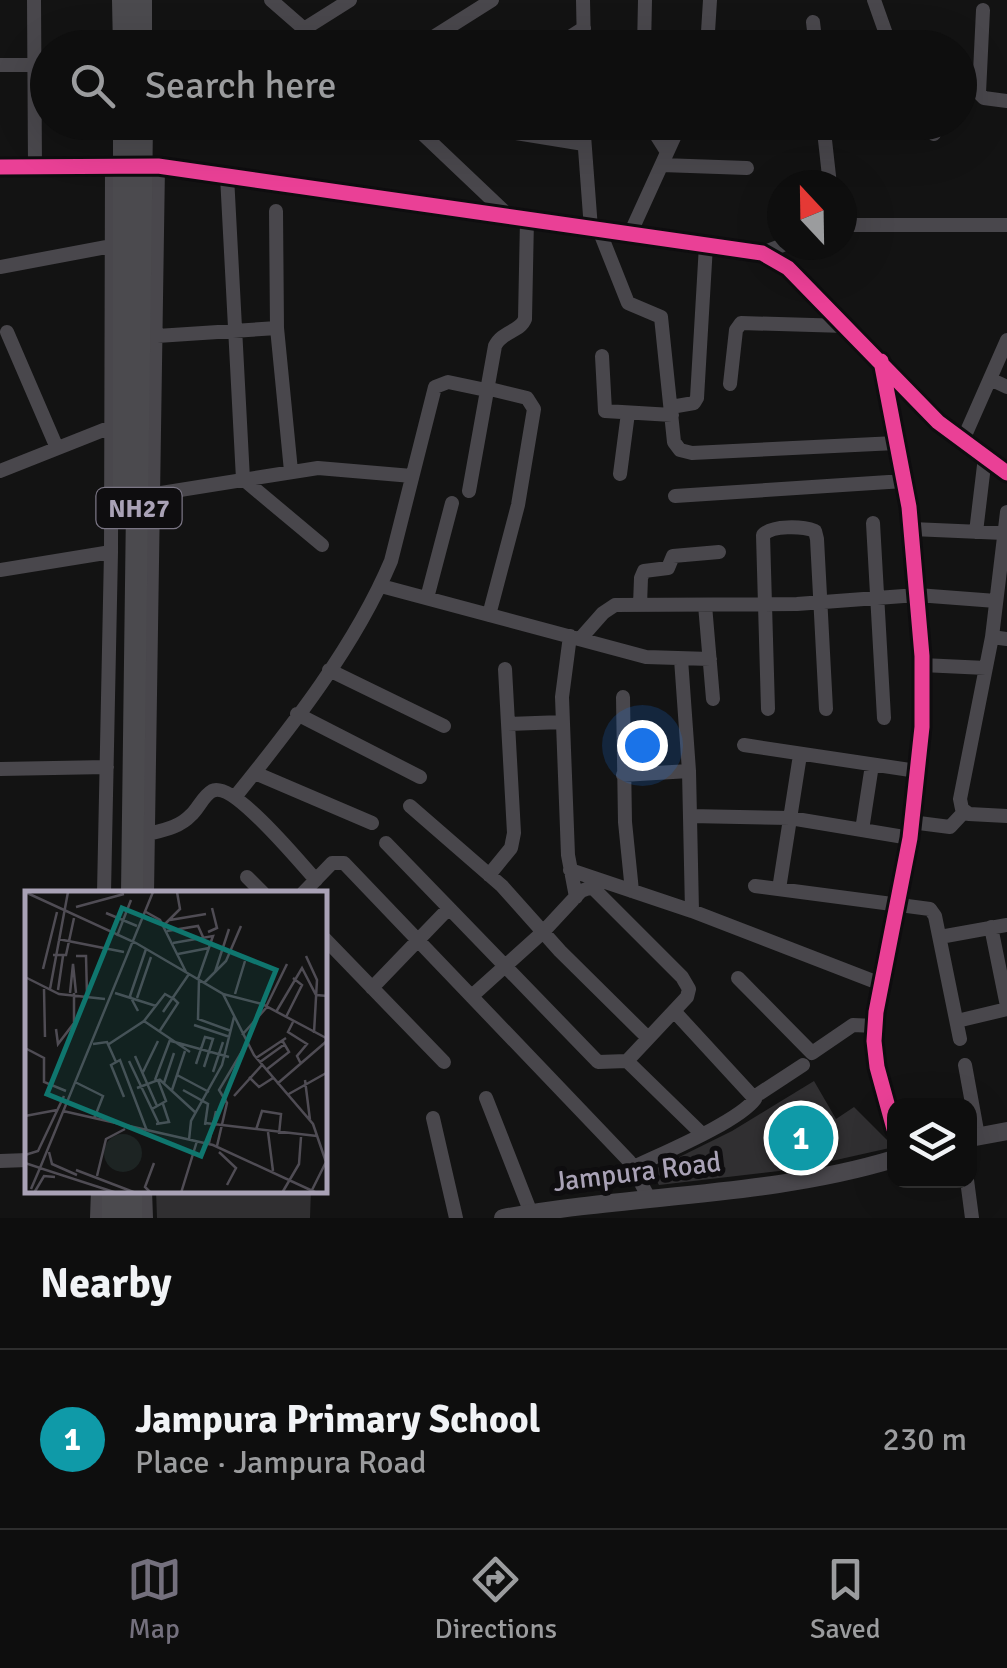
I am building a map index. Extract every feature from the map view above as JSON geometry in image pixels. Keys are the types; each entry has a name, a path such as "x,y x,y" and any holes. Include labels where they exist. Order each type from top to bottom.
{"highway":[{"path":"123,0 124,30"},
{"path":"140,0 141,30"},
{"name":"NH27","path":"128,140 134,166 132,891"},
{"name":"NH27","path":"118,891 124,512 134,166 139,140"}],"street":[{"path":"34,0 37,30"},
{"path":"273,0 304,29 350,0"},
{"path":"444,30 492,0"},
{"path":"581,30 583,0"},
{"path":"644,30 645,0"},
{"path":"708,30 710,0"},
{"path":"874,0 885,30"},
{"path":"983,10 979,92 984,98 1007,101"},
{"path":"813,22 814,30"},
{"path":"0,65 30,65"},
{"path":"35,166 37,140"},
{"path":"429,140 510,216"},
{"path":"559,140 584,144"},
{"path":"584,140 595,229 628,303 660,317 677,447 692,453 896,444"},
{"path":"656,140 665,158"},
{"path":"630,234 673,140"},
{"path":"825,140 828,170"},
{"path":"665,158 748,168"},
{"path":"104,891 112,246 134,166"},
{"path":"134,166 156,336 147,891"},
{"path":"0,167 134,166 227,176 762,253 788,268 938,422 1007,473"},
{"path":"227,176 243,480 322,545"},
{"path":"276,211 277,328 291,471"},
{"path":"468,491 498,340 524,319 527,219"},
{"path":"857,225 1007,225"},
{"path":"602,356 604,409 628,413 671,411 694,403 706,245"},
{"path":"0,267 112,246"},
{"path":"762,253 767,251"},
{"path":"730,384 736,330 741,323 846,326"},
{"path":"156,336 277,328"},
{"path":"7,332 58,448"},
{"path":"963,440 1007,340"},
{"path":"881,361 912,529 922,665 918,771 875,1026 877,1067 887,1103"},
{"path":"990,379 1007,387"},
{"path":"235,797 329,670 381,586 391,561 435,387 448,382 527,398 534,408 518,504 489,614"},
{"path":"620,474 628,413"},
{"path":"0,471 112,427"},
{"path":"976,532 985,457"},
{"path":"155,494 291,471 348,468 412,476"},
{"path":"675,496 904,481"},
{"path":"427,598 452,503"},
{"path":"964,812 960,798 986,668 1000,638 996,601 1004,571 1007,512"},
{"path":"873,524 884,718"},
{"path":"768,709 763,535 771,529 815,531 826,709"},
{"path":"912,529 1004,533"},
{"path":"0,570 111,552"},
{"path":"640,604 644,571 669,568 672,556 719,552"},
{"path":"381,586 646,657 710,659"},
{"path":"576,897 570,870 562,678 575,638 610,607 820,602 917,595 996,601"},
{"path":"705,605 713,698"},
{"path":"681,659 689,772 692,911"},
{"path":"922,665 986,668"},
{"path":"490,875 511,848 514,834 505,669"},
{"path":"329,670 444,726"},
{"path":"623,697 632,891"},
{"path":"298,714 420,777"},
{"path":"508,724 563,722"},
{"path":"744,745 918,771"},
{"path":"780,889 800,755"},
{"path":"862,830 872,765"},
{"path":"0,769 106,767"},
{"path":"624,774 689,772"},
{"path":"255,773 372,823"},
{"path":"148,834 185,821 216,790 235,797 316,880"},
{"path":"410,806 490,875 648,1038"},
{"path":"964,812 1007,816"},
{"path":"690,816 790,818 862,830 910,830 950,826 964,812"},
{"path":"386,843 506,966 598,1062 627,1061 689,993 682,978 596,890 585,888 543,932 506,966 473,995"},
{"path":"305,891 332,864 344,863 634,1167 649,1198"},
{"path":"570,870 692,911 881,984"},
{"path":"247,877 261,891"},
{"path":"755,886 930,909 940,937 960,1039"},
{"path":"372,988 449,908"},
{"path":"940,937 999,926 1007,1008 957,1021"},
{"path":"328,942 444,1062"},
{"path":"738,978 812,1053 852,1025 875,1026"},
{"path":"634,1167 702,1134 754,1102 754,1096 674,1011"},
{"path":"627,1061 702,1134"},
{"path":"965,1064 969,1098"},
{"path":"754,1096 803,1065"},
{"path":"486,1098 531,1213"},
{"path":"434,1118 456,1218"},
{"path":"977,1136 1007,1131"},
{"path":"0,1161 25,1160"},
{"name":"Jampura Road","path":"504,1218 802,1180 887,1160"},
{"path":"968,1188 972,1218"},
{"path":"97,1218 98,1193"},
{"path":"145,1193 146,1218"}],"building":[{"path":"814,1081 836,1119 854,1107 887,1140 887,1149 796,1169 659,1185 651,1171 732,1131"},
{"path":"156,1193 311,1193 310,1218 157,1218"}],"cycle path":[{"path":"0,167 158,166 762,253 788,268 938,422 1007,473"},
{"path":"881,361 909,507 922,656 922,727 910,838 876,1012 877,1067 887,1103"}],"place":[{"name":"Jampura Primary School","path":"801,1138"}]}
